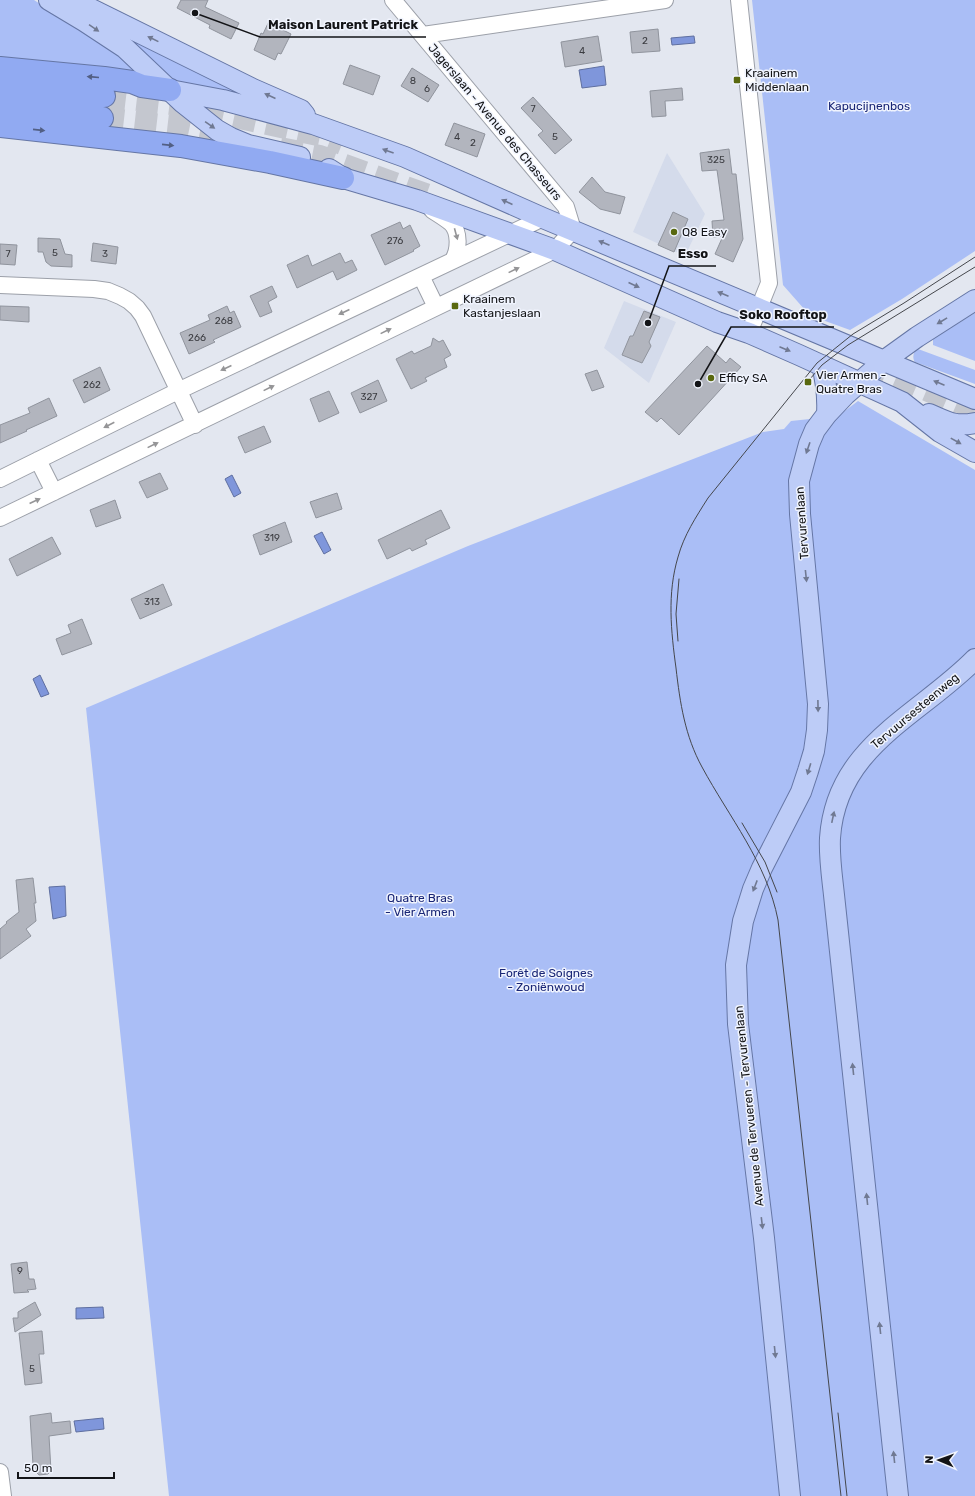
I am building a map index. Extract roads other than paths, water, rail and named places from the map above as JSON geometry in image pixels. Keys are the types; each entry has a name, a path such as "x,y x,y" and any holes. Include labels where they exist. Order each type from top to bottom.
{"highway":[{"path":"0,68 104,78 136,72 142,86 170,90"},
{"path":"0,86 104,96"},
{"path":"0,108 102,118"},
{"path":"0,126 181,146 270,162 343,178"}],"main road":[{"path":"49,0 125,48 136,72"},
{"path":"73,0 301,110 313,124"},
{"path":"170,90 223,100 313,124 406,157 543,218 975,398"},
{"path":"170,90 205,122 231,138 257,148 318,162 343,178 418,200 512,233 555,250 717,322 749,333 948,422 961,425 975,423"},
{"name":"Tervurenlaan","path":"817,730 817,690 800,514 799,481 809,444 815,430 826,414 844,395 885,360 917,336 975,300"},
{"path":"822,365 828,402 826,414"},
{"path":"902,402 940,432 975,452"},
{"name":"Tervuursesteenweg","path":"898,1496 830,855 831,828 841,789 861,759 891,729 975,659"},
{"name":"Avenue de Tervueren - Tervurenlaan","path":"790,1496 764,1238 738,1024 736,964 743,921 753,889 762,868 801,792 814,751 817,730"}],"street":[{"name":"Jagerslaan - Avenue des Chasseurs","path":"393,0 566,207 573,230"},
{"path":"423,35 665,0"},
{"path":"739,0 770,283 749,333"},
{"path":"418,200 449,222 454,228 458,247 453,260"},
{"path":"0,479 178,391 543,218"},
{"path":"0,518 555,250 573,230"},
{"path":"421,276 436,307"},
{"path":"0,285 94,289 108,291 129,301 143,316 195,425"},
{"path":"38,460 54,492"},
{"path":"0,1472 3,1496"}],"tunnel":[{"path":"104,96 180,105 322,136 342,144"},
{"path":"102,118 180,127 233,138"},
{"path":"280,148 320,156 428,195"},
{"path":"866,364 975,411"}],"tram line":[{"path":"841,1496 778,920 773,899 756,860 702,767 687,731 679,694 673,640 671,612 672,585 678,557 684,541 708,498 817,363 853,334 975,257"},
{"path":"810,379 822,365 848,345 975,267"},
{"path":"678,641 676,614 679,579"},
{"path":"742,823 765,862 777,892"},
{"path":"838,1413 847,1496"}],"place":[{"name":"Maison Laurent Patrick","path":"195,13"},
{"name":"Kraainem Middenlaan","path":"737,80"},
{"name":"Q8 Easy","path":"674,232"},
{"name":"Kraainem Kastanjeslaan","path":"455,306"},
{"name":"Esso","path":"648,323"},
{"name":"Efficy SA","path":"711,378"},
{"name":"Vier Armen - Quatre Bras","path":"808,382"},
{"name":"Soko Rooftop","path":"698,384"}],"park label":[{"name":"Kapucijnenbos","path":"869,106"},
{"name":"Quatre Bras - Vier Armen","path":"420,905"},
{"name":"Forêt de Soignes - Zoniënwoud","path":"546,980"}]}
